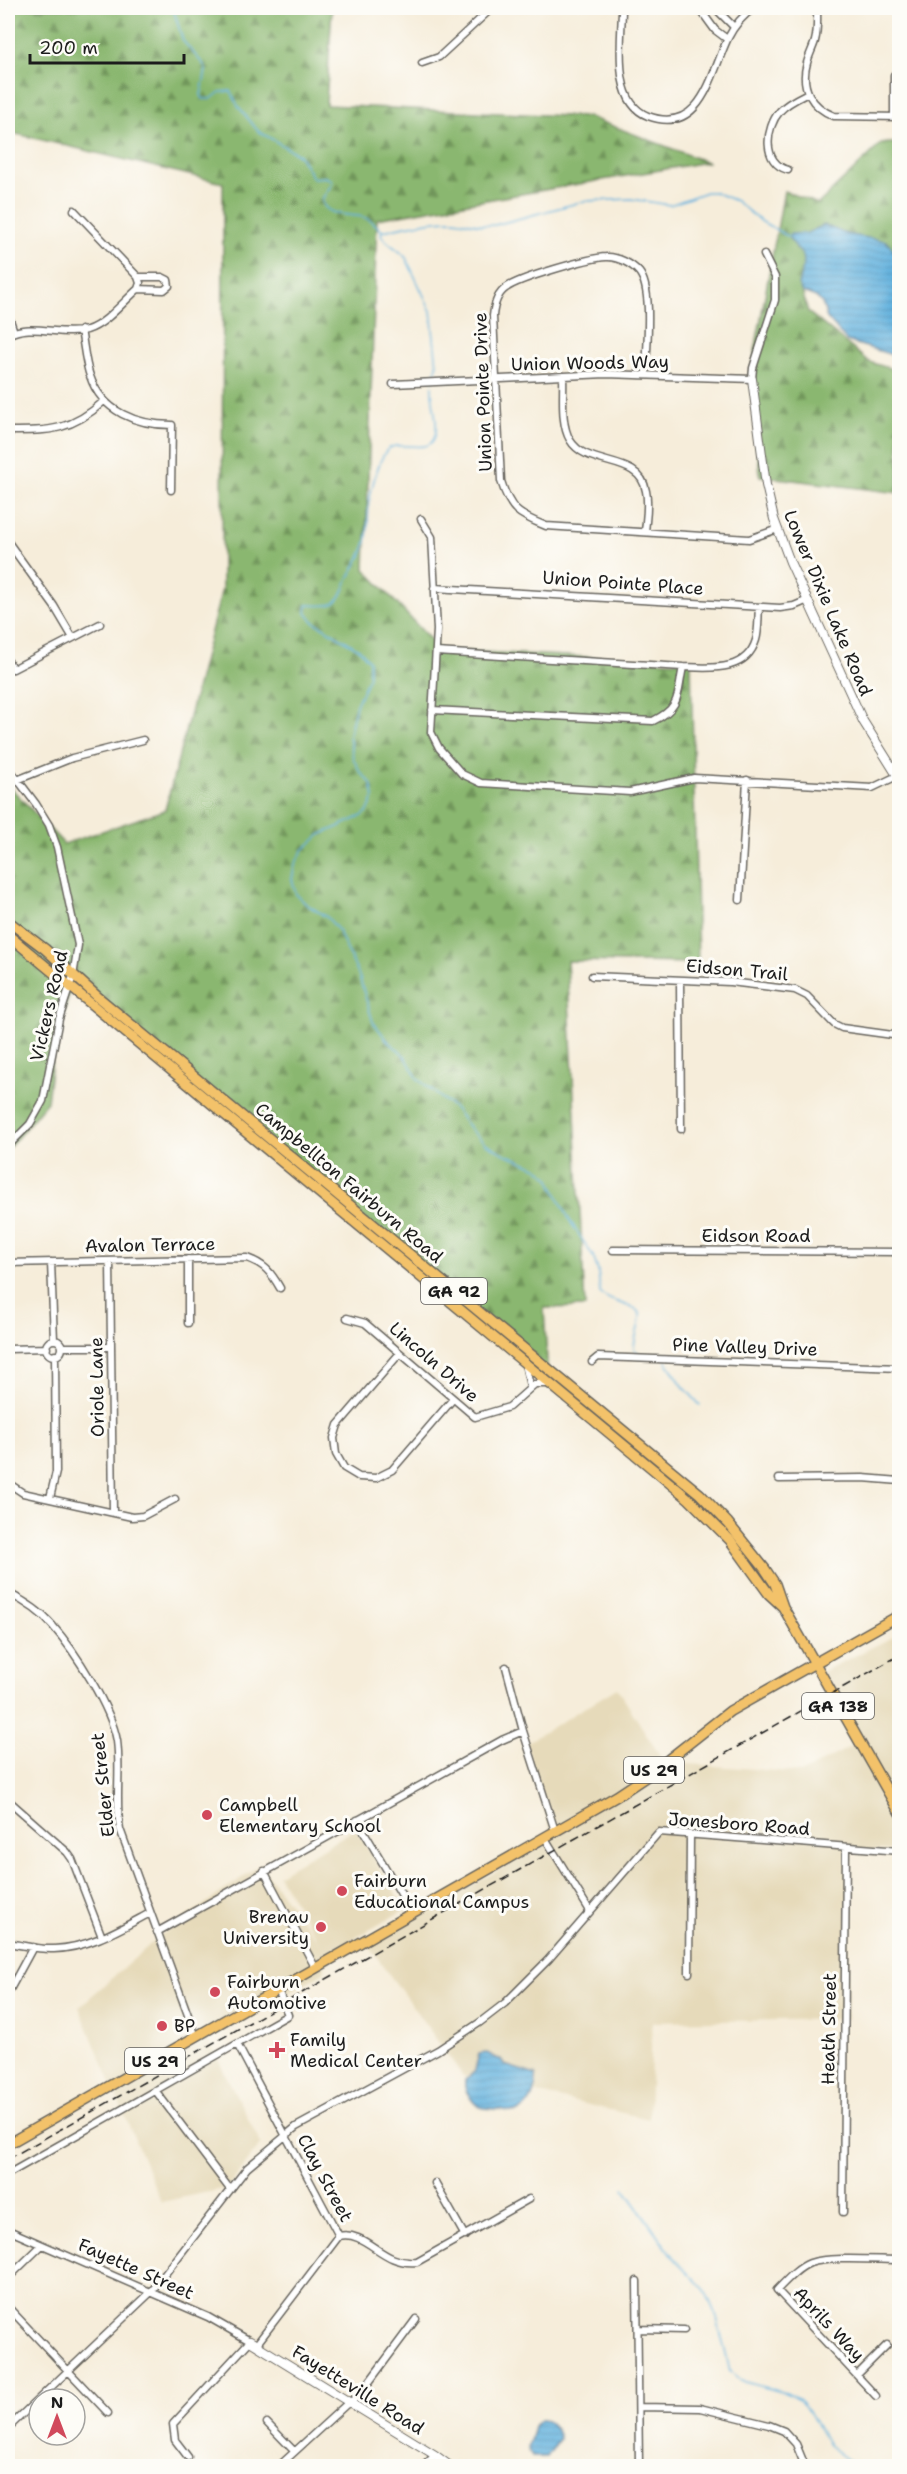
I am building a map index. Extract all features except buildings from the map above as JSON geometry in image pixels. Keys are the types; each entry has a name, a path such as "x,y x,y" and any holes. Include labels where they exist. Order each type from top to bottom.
{"main road":[{"name":"Campbellton Fairburn Road","path":"8,921 45,949 73,976 700,1494 728,1523 765,1569 775,1584 783,1607 814,1664"},
{"name":"Campbellton Fairburn Road","path":"8,935 703,1512 730,1540 770,1594 783,1607"},
{"name":"US 29","path":"8,2144 617,1796 650,1774 730,1711 900,1615"},
{"name":"GA 138","path":"814,1664 900,1813"}],"street":[{"path":"422,63 439,57 492,8"},
{"path":"622,8 624,87 631,103 648,116 676,118 689,114 695,109 734,27 754,8"},
{"path":"699,8 715,30 727,39"},
{"path":"715,8 734,27"},
{"path":"817,8 816,37 805,71 808,93 818,107 834,116 897,117 894,75"},
{"path":"788,170 778,166 772,158 768,144 769,129 781,109 808,93"},
{"path":"8,314 11,334 81,330 97,325 138,289 140,282 138,277 74,210"},
{"name":"Lower Dixie Lake Road","path":"764,255 775,277 775,300 753,368 752,379 766,485 778,529 808,600 863,721 898,778"},
{"name":"Union Pointe Drive","path":"646,375 647,290 640,273 628,262 608,257 535,275 505,288 494,304 493,316 501,481 508,501 524,517 546,526 749,539 778,529"},
{"path":"138,277 162,277 168,280 169,286 164,290 138,289"},
{"path":"81,330 90,376 104,401 135,421 151,425 172,425 171,489"},
{"name":"Union Woods Way","path":"393,384 563,376 646,375 752,379"},
{"path":"563,376 565,424 570,440 584,454 629,468 641,477 646,491 645,532"},
{"path":"8,430 46,431 61,428 78,422 104,401"},
{"path":"421,519 432,537 436,652 431,732 439,748 462,774 481,783 630,792 694,778 872,788 898,778"},
{"path":"8,542 54,606 73,638"},
{"name":"Union Pointe Place","path":"434,588 759,607 788,607 808,600"},
{"path":"436,652 721,668 737,663 753,648 757,638 759,607"},
{"path":"8,661 13,669 100,624"},
{"path":"432,710 653,721 663,716 677,700 682,667"},
{"path":"17,780 72,758 143,740"},
{"name":"Vickers Road","path":"8,767 49,825 57,848 78,945 73,976 57,1027 43,1101 30,1124 8,1146"},
{"path":"740,900 747,780"},
{"name":"Eidson Trail","path":"592,976 680,980 795,990 807,996 821,1013 842,1028 900,1036"},
{"path":"680,980 681,1129"},
{"name":"Eidson Road","path":"613,1250 900,1252"},
{"name":"Avalon Terrace","path":"8,1263 247,1258 260,1263 271,1272 280,1288"},
{"path":"188,1259 188,1323"},
{"name":"Oriole Lane","path":"110,1261 113,1513"},
{"path":"51,1262 54,1340"},
{"name":"Lincoln Drive","path":"347,1318 365,1323 474,1417 509,1407 522,1397 530,1386"},
{"path":"54,1340 62,1347"},
{"path":"47,1348 48,1344 54,1340"},
{"path":"62,1347 111,1347"},
{"path":"47,1348 50,1354 55,1355 61,1352 62,1347"},
{"path":"8,1349 47,1348"},
{"path":"400,1353 338,1425 334,1438 336,1454 344,1468 359,1477 376,1478 392,1470 453,1399"},
{"path":"50,1498 56,1472 55,1355"},
{"name":"Pine Valley Drive","path":"592,1362 598,1357 900,1368"},
{"path":"525,1363 530,1386 540,1383 551,1385"},
{"path":"779,1479 863,1478 900,1481"},
{"path":"8,1484 23,1493 132,1517 143,1516 175,1499"},
{"name":"Elder Street","path":"8,1593 29,1605 51,1624 106,1707 117,1742 117,1804 120,1829 196,2037"},
{"path":"506,1667 523,1731 555,1831"},
{"path":"157,1932 511,1735 523,1731"},
{"path":"8,1800 72,1859 102,1937"},
{"path":"357,1820 413,1914"},
{"name":"Jonesboro Road","path":"591,1911 659,1832 900,1851"},
{"path":"689,1974 690,1835"},
{"path":"8,2428 151,2292 247,2168 274,2147 285,2135 438,2050 479,2023 530,1979 591,1911 545,1838"},
{"name":"Heath Street","path":"843,2212 846,1846"},
{"path":"264,1871 316,1969"},
{"path":"8,1943 33,1947 69,1948 102,1937 150,1913"},
{"path":"8,1994 33,1947"},
{"path":"8,2174 288,2015 278,1990"},
{"name":"Clay Street","path":"188,2457 175,2440 173,2424 253,2343 339,2236 237,2044"},
{"path":"155,2090 230,2188"},
{"path":"435,2183 465,2236"},
{"path":"339,2236 358,2238 389,2258 408,2263 425,2259 529,2199"},
{"name":"Fayette Street","path":"8,2230 208,2317 253,2343"},
{"path":"8,2278 42,2245"},
{"name":"Aprils Way","path":"876,2396 777,2290 809,2263 900,2260"},
{"path":"637,2281 639,2466"},
{"path":"8,2307 108,2413"},
{"path":"279,2466 349,2402 358,2397 416,2319"},
{"path":"638,2329 684,2330"},
{"name":"Fayetteville Road","path":"253,2343 450,2466"},
{"path":"857,2375 887,2345"},
{"path":"639,2407 700,2408 770,2425 784,2431 796,2444 805,2466"},
{"path":"267,2423 294,2451"},
{"path":"424,2466 435,2455"}],"shaded area":[{"path":"899,1634 899,1851 850,1849 847,2019 652,2022 649,2119 463,2076 368,1945 553,1840 526,1743 617,1688 664,1762 802,1773 859,1742 822,1672"},
{"path":"355,1829 406,1909 327,1954 324,1972 208,2040 261,2144 228,2188 161,2202 79,2007 160,1936 260,1865 321,1945 278,1875"}],"green space":[{"path":"8,8 332,8 326,105 589,117 707,162 377,219 365,569 440,650 691,662 698,963 567,961 585,1307 544,1308 548,1379 474,1319 74,978 53,1052 47,1102 8,1149 8,785 64,844 165,810 222,589 223,183 8,132"},
{"path":"882,143 899,143 899,256 886,247 801,288 808,312 869,362 899,371 899,493 760,476 751,373 784,191 818,204"}],"water":[{"path":"824,225 846,234 886,241 896,253 900,266 899,357 847,341 827,318 822,303 816,297 802,292 798,285 804,263 803,256 789,238 790,234 807,233"},
{"path":"487,2053 501,2060 505,2065 536,2075 532,2096 523,2109 513,2112 482,2108 469,2095 465,2087 465,2080 475,2071 479,2054"},
{"path":"540,2420 547,2421 553,2426 559,2439 547,2457 532,2457 528,2449 534,2426"}],"waterway":[{"path":"173,8 183,41 206,70 201,95 203,99 211,99 220,92 231,91 238,106 258,131 299,155 313,178 325,177 332,180 332,184 322,199 326,209 371,221 382,231 381,235 406,258 431,311 437,366 433,381"},
{"path":"383,231 444,220 495,225 585,201 631,199 670,205 706,192 714,192 736,201 759,220 789,237"},
{"path":"432,386 436,426 434,440 423,446 400,446 387,450 382,457 370,495 367,535 361,557 337,601 325,605 307,605 306,613 313,621 360,650 369,661 369,676 356,705 349,735 353,758 360,772 371,783 374,797 368,811 362,816 320,835 303,850 295,864 292,879 296,894 306,904 328,918 338,930 359,976 373,1022 387,1040 405,1056 418,1079 455,1109 472,1131 485,1143 538,1168 549,1178 570,1221 593,1256 598,1271 600,1293 640,1313 634,1349 641,1356"},
{"path":"666,1361 683,1386 700,1405"},
{"path":"624,2188 673,2257 705,2290 717,2318 730,2371 741,2381 786,2393 799,2400 809,2411 828,2445 856,2466"}],"railway":[{"path":"8,2159 900,1655"}],"place":[{"name":"Campbell Elementary School","path":"207,1815"},
{"name":"Fairburn Educational Campus","path":"342,1891"},
{"name":"Brenau University","path":"321,1927"},
{"name":"Fairburn Automotive","path":"215,1992"},
{"name":"BP","path":"162,2026"},
{"name":"Family Medical Center","path":"277,2050"}]}
